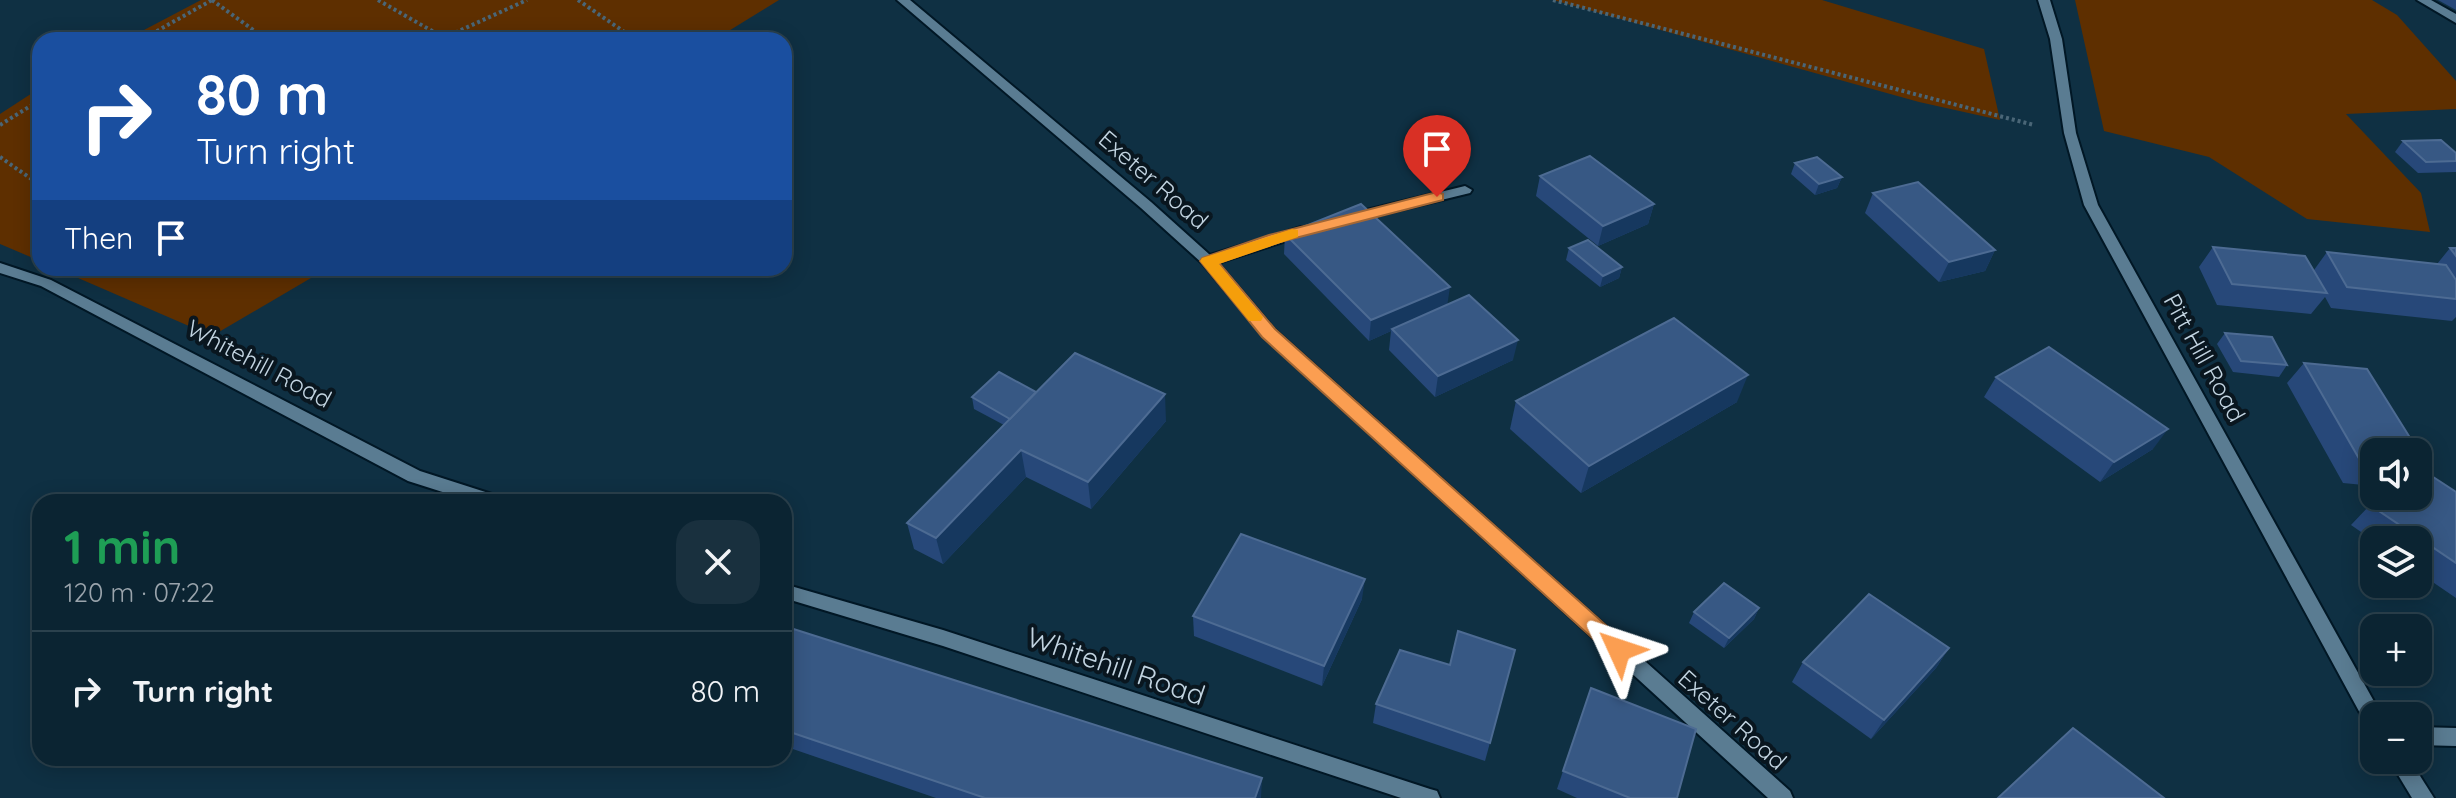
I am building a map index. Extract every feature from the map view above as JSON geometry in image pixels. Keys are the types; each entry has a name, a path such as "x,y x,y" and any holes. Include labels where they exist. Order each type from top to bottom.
{"street":[{"name":"Exeter Road","path":"903,0 1086,153 1208,261 1269,333 1783,798"},
{"name":"Pitt Hill Road","path":"2044,0 2056,39 2070,133 2091,205 2364,702"},
{"path":"2423,0 2456,19"},
{"path":"1208,261 1334,223 1465,190"},
{"name":"Whitehill Road","path":"0,268 46,283 74,297 414,476 470,494"},
{"name":"Whitehill Road","path":"792,593 943,638 1430,798"},
{"path":"2432,736 2456,737"},
{"path":"2408,774 2424,798"}],"path":[{"path":"155,32 212,0 256,32"},
{"path":"378,0 431,32"},
{"path":"458,32 527,0"},
{"path":"578,0 624,32"},
{"path":"1553,0 2070,133"},
{"path":"0,125 32,105"},
{"path":"0,157 32,179"}],"shaded area":[{"path":"201,0 779,0 727,32 140,32"},
{"path":"1553,0 1822,0 1984,49 2000,120 1919,102"},
{"path":"2075,0 2372,0 2397,15 2456,81 2456,109 2346,114 2421,193 2430,232 2307,219 2209,157 2104,131"},
{"path":"32,93 32,258 0,244 0,114"},
{"path":"73,276 314,276 212,336"}],"building":[{"path":"2441,140 2456,153 2456,161 2426,162 2403,141"},
{"path":"1590,156 1654,204 1603,226 1540,176"},
{"path":"1817,157 1842,177 1819,184 1795,163"},
{"path":"1918,182 1995,250 1949,262 1873,193"},
{"path":"1361,204 1450,287 1371,320 1285,234"},
{"path":"1588,240 1622,267 1603,276 1569,248"},
{"path":"2213,247 2305,256 2327,293 2232,284"},
{"path":"2327,252 2446,265 2456,280 2456,299 2347,287"},
{"path":"1469,295 1518,340 1438,376 1392,329"},
{"path":"1674,318 1748,375 1589,466 1516,401"},
{"path":"2225,333 2272,337 2287,365 2241,361"},
{"path":"2049,347 2168,429 2114,462 1996,377"},
{"path":"1075,353 1165,394 1088,482 1021,450 936,538 907,523"},
{"path":"2304,363 2367,369 2410,438 2360,438 2360,460"},
{"path":"999,372 1036,392 1010,419 972,397"},
{"path":"2432,476 2456,492 2456,563 2432,547 2432,526 2401,526 2377,510 2432,510"},
{"path":"1241,534 1365,579 1324,666 1193,616"},
{"path":"1724,583 1759,608 1729,638 1694,612"},
{"path":"1869,594 1949,648 1884,720 1803,662"},
{"path":"792,629 1262,778 1255,798 985,798 792,733"},
{"path":"1458,631 1515,650 1490,743 1376,704 1400,650 1450,665"},
{"path":"1591,688 1696,729 1677,798 1630,798 1563,771"},
{"path":"2073,728 2164,798 1998,798"}],"slow traffic":[{"path":"1255,317 1208,261 1292,234"}],"route":[{"path":"1437,197 1275,238 1208,261 1269,333 1619,650"}]}
